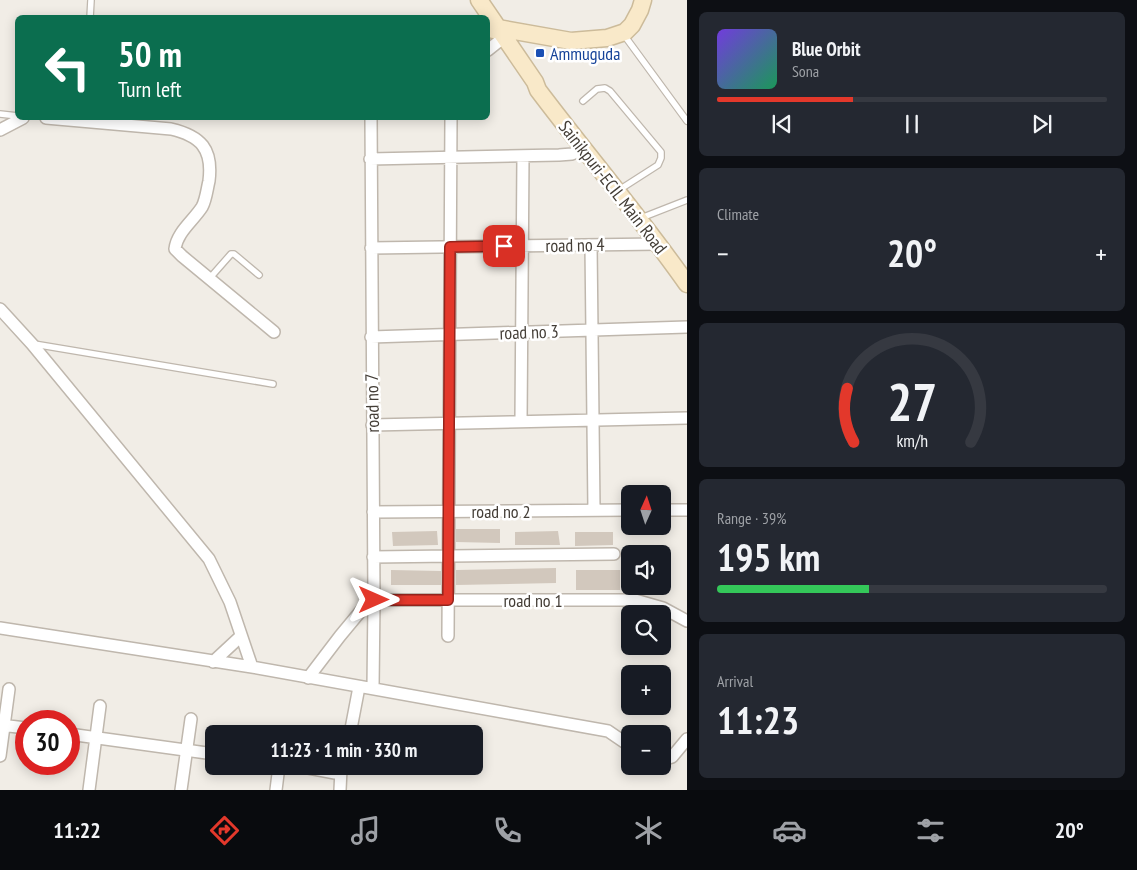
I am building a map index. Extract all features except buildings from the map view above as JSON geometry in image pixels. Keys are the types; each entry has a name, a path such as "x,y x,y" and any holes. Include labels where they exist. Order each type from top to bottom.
{"main road":[{"name":"Sainikpuri-ECIL Main Road","path":"469,0 480,15"},
{"name":"Sainikpuri-ECIL Main Road","path":"480,0 485,15"},
{"path":"490,28 571,33 588,39 607,38 623,33 632,25 643,0"},
{"name":"Sainikpuri-ECIL Main Road","path":"490,28 535,82 538,90 659,244 687,284"}],"street":[{"path":"0,130 19,120"},
{"path":"94,120 171,129 187,133 201,142 208,154 210,170 208,187 203,205 180,234 176,241 175,249 274,332"},
{"name":"road no 7","path":"371,120 373,688"},
{"path":"448,636 451,120"},
{"path":"370,159 572,154 583,149"},
{"path":"521,421 522,156"},
{"name":"road no 4","path":"371,248 659,244"},
{"path":"591,245 594,510"},
{"path":"0,308 32,344 209,559 223,586 252,667"},
{"name":"road no 3","path":"371,337 687,327"},
{"path":"372,425 687,418"},
{"name":"road no 2","path":"373,512 621,510"},
{"path":"671,510 687,510"},
{"path":"373,557 614,554"},
{"path":"308,678 340,636 374,597"},
{"name":"road no 1","path":"374,597 448,600 635,600 663,608 687,621"},
{"path":"0,628 252,667 373,688 608,731 621,740"},
{"path":"213,662 241,636"},
{"path":"352,725 359,687"},
{"path":"0,756 2,725 9,689"},
{"path":"89,790 100,706"},
{"path":"181,790 191,719"},
{"path":"2,725 15,727"},
{"path":"80,736 205,753"},
{"path":"671,757 687,739"},
{"path":"276,790 278,775"},
{"path":"340,790 341,775"}],"lane":[{"path":"90,15 91,0"},
{"path":"623,33 687,121"},
{"path":"583,101 597,89 605,88 610,90 661,152 658,165 617,192"},
{"path":"0,114 15,116"},
{"path":"639,218 687,200"},
{"path":"209,279 231,254 234,254 260,274"},
{"path":"32,344 273,384"}],"place":[{"name":"Ammuguda","path":"540,53"}],"route":[{"path":"374,600 448,600 450,247 504,246"}]}
